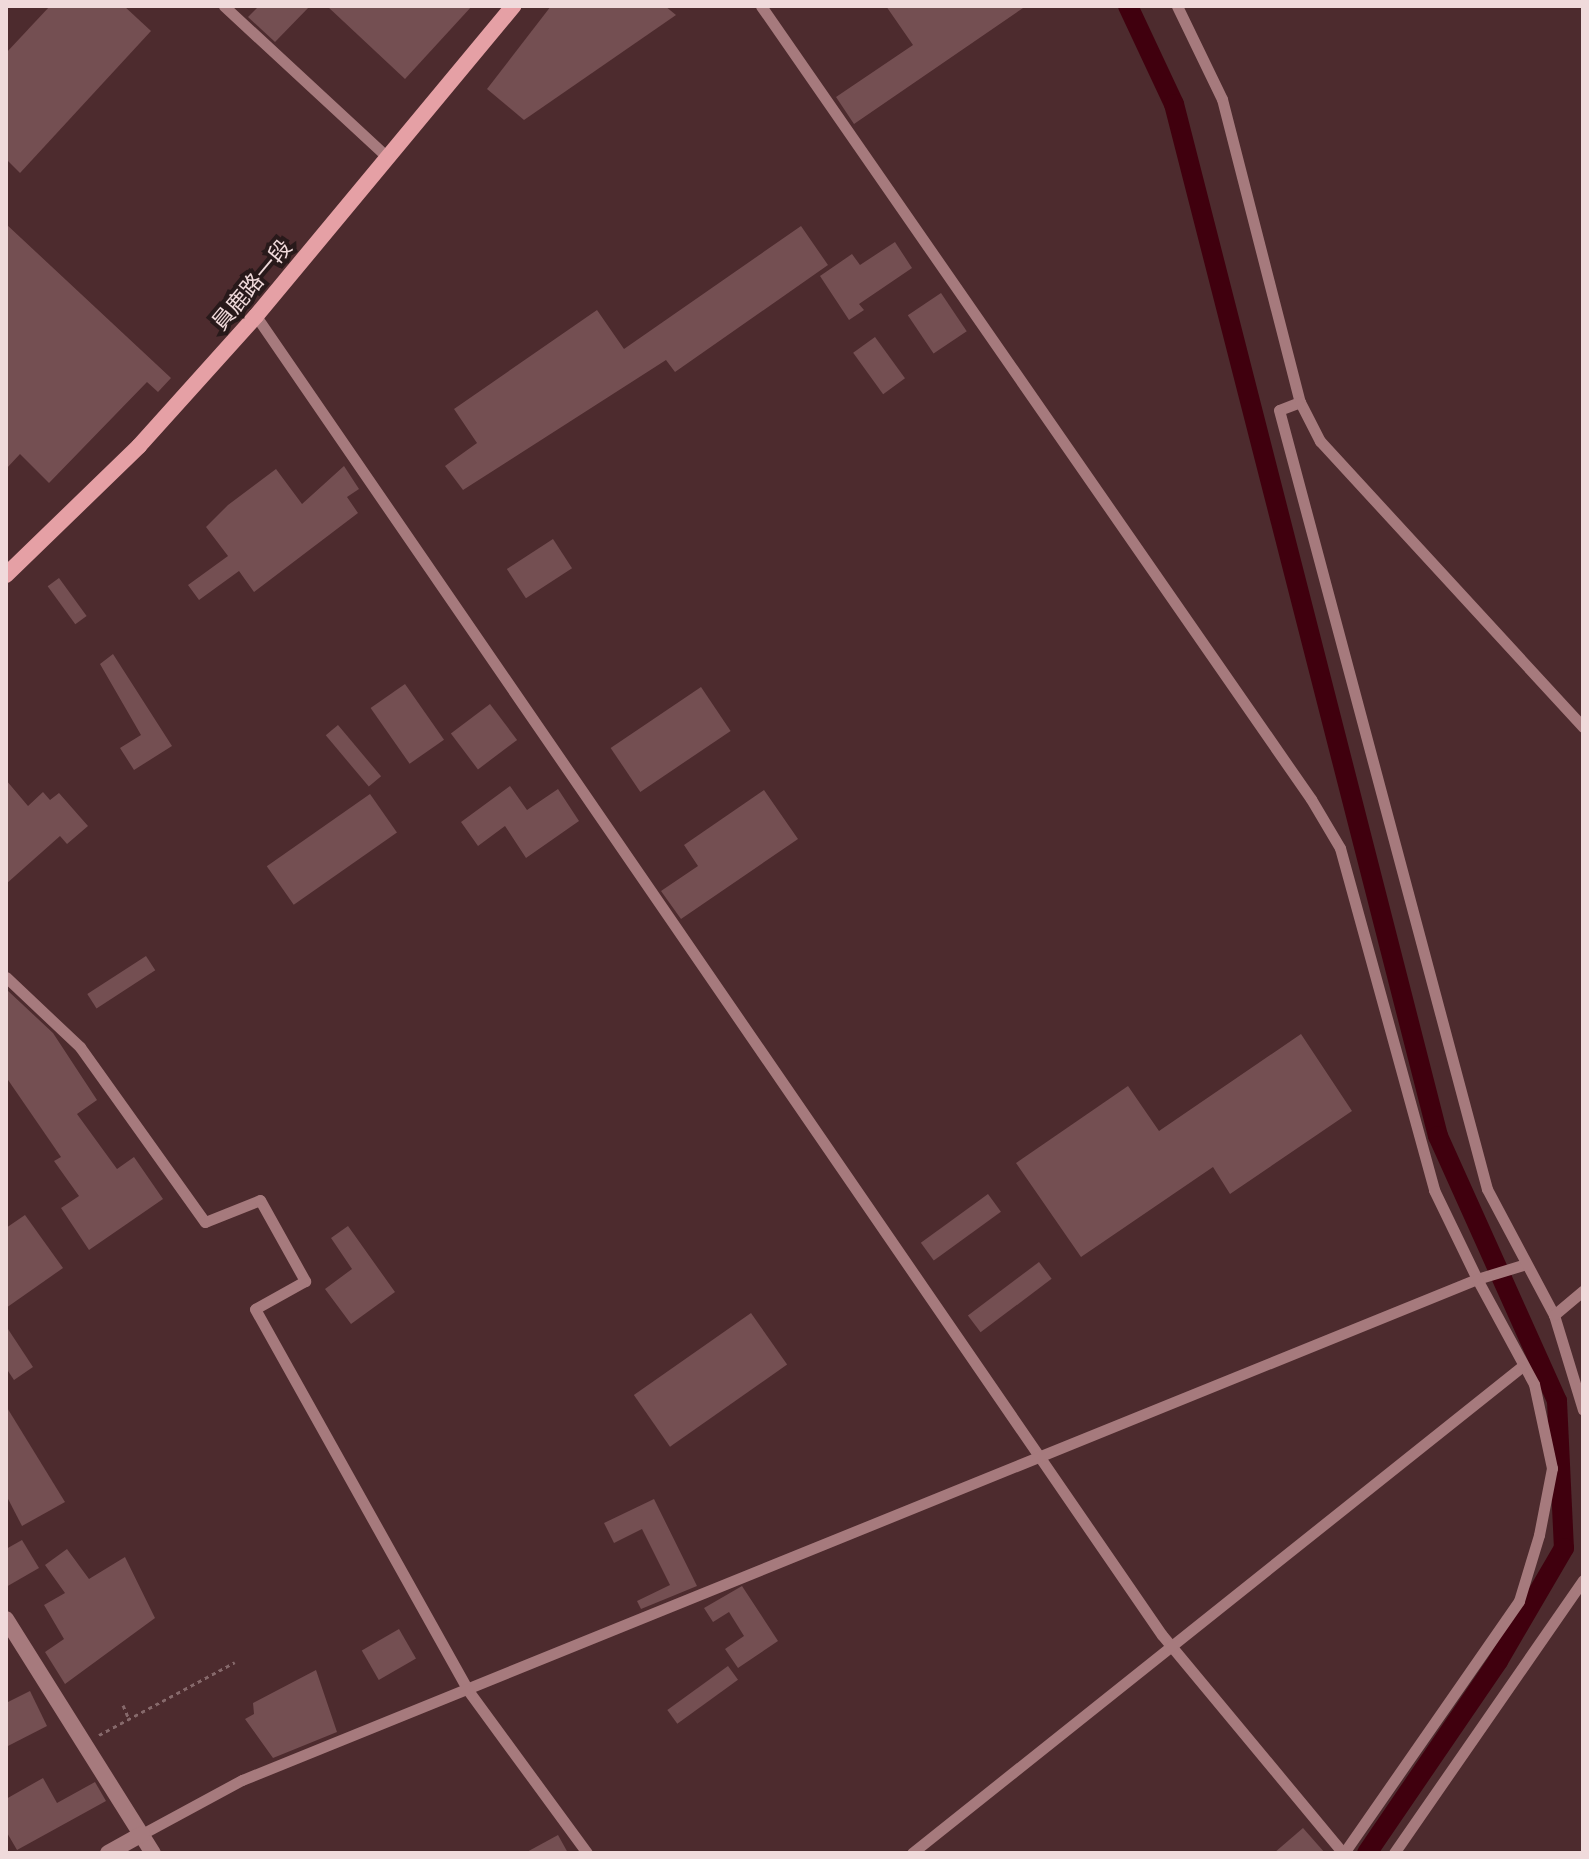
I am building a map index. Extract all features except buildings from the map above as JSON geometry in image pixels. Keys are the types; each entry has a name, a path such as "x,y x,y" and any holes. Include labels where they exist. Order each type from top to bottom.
{"main road":[{"name":"員鹿路一段","path":"6,575 139,446 256,316 513,6"}],"street":[{"path":"6,1619 153,1853"},
{"path":"108,1853 142,1834"}],"lane":[{"path":"224,6 387,157"},
{"path":"256,316 1036,1455 1171,1646 1344,1853 1519,1601 1552,1468 1534,1384 1520,1368 1434,1190 1340,848 761,6"},
{"path":"1177,6 1222,99 1300,402 1320,441 1583,727"},
{"path":"1300,402 1279,410 1349,688 1487,1189 1554,1315 1583,1410"},
{"path":"6,977 80,1047 205,1222 260,1200 305,1281 255,1309 467,1689 587,1853"},
{"path":"142,1834 242,1780 1036,1455 1477,1279 1526,1264"},
{"path":"1554,1315 1583,1291"},
{"path":"912,1853 1520,1368"},
{"path":"1394,1853 1583,1581"}],"path":[{"path":"85,1743 235,1662"},
{"path":"123,1705 129,1719"}],"waterway":[{"path":"1128,6 1174,104 1438,1136 1557,1401 1564,1548 1498,1661 1367,1853"}]}
